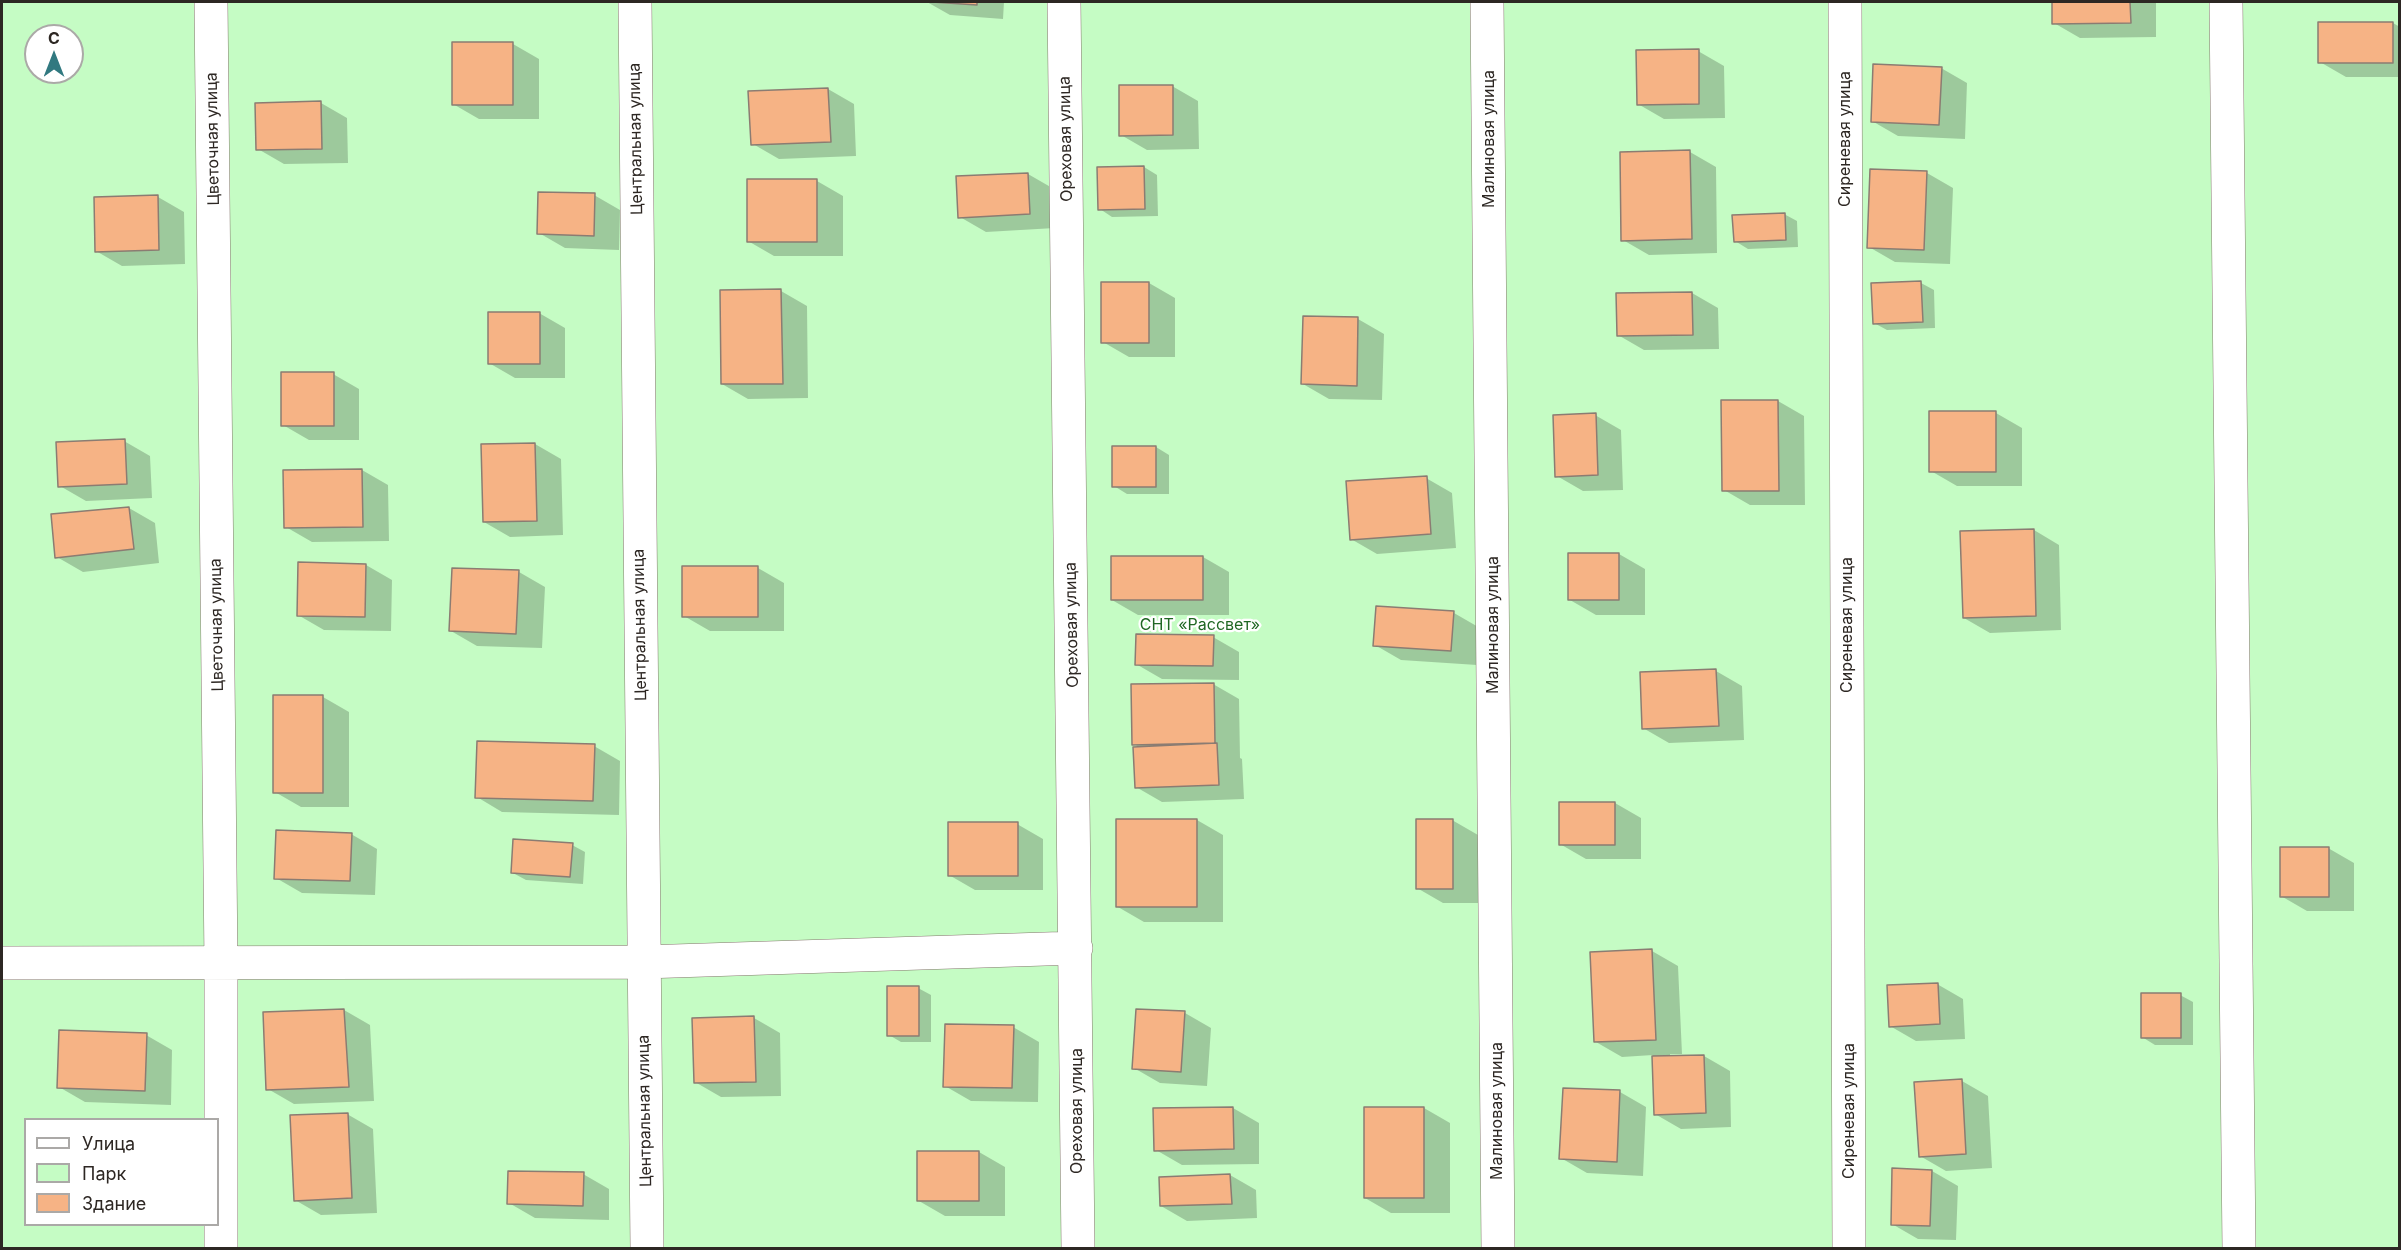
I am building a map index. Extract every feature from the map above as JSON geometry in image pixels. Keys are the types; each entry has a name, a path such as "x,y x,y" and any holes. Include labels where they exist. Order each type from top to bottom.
{"street":[{"name":"Цветочная улица","path":"211,2 221,1248"},
{"name":"Центральная улица","path":"635,2 647,1248"},
{"name":"Ореховая улица","path":"1064,2 1078,1248"},
{"name":"Малиновая улица","path":"1487,2 1498,1248"},
{"name":"Сиреневая улица","path":"1845,2 1849,1248"},
{"path":"2226,2 2239,1248"},
{"path":"2,963 644,962 1076,948"}],"green space":[{"name":"СНТ «Рассвет»","path":"2,2 2399,2 2399,1248 2,1248"}],"building":[{"path":"932,2 977,2 977,5"},
{"path":"2052,2 2130,2 2131,23 2052,24"},
{"path":"2318,22 2393,22 2393,63 2318,63"},
{"path":"452,42 513,42 513,105 452,105"},
{"path":"1699,49 1699,104 1637,105 1636,50"},
{"path":"1873,64 1942,67 1939,125 1871,122"},
{"path":"1119,85 1173,85 1173,135 1119,136"},
{"path":"828,88 831,142 751,145 748,91"},
{"path":"321,101 322,149 256,150 255,103"},
{"path":"1690,150 1692,239 1621,241 1620,152"},
{"path":"1144,166 1145,209 1098,210 1097,167"},
{"path":"1870,169 1927,171 1924,250 1867,248"},
{"path":"1028,173 1030,214 958,218 956,176"},
{"path":"747,179 817,179 817,242 747,242"},
{"path":"538,192 595,193 594,236 537,234"},
{"path":"158,195 159,250 95,252 94,197"},
{"path":"1785,213 1786,240 1734,242 1732,215"},
{"path":"1921,281 1923,322 1873,324 1871,283"},
{"path":"1101,282 1149,282 1149,343 1101,343"},
{"path":"781,289 783,384 721,384 720,290"},
{"path":"1692,292 1693,335 1617,336 1616,293"},
{"path":"488,312 540,312 540,364 488,364"},
{"path":"1303,316 1358,317 1357,386 1301,384"},
{"path":"281,372 334,372 334,426 281,426"},
{"path":"1721,400 1778,400 1779,491 1722,491"},
{"path":"1929,411 1996,411 1996,472 1929,472"},
{"path":"1596,413 1598,475 1555,477 1553,415"},
{"path":"125,439 127,484 58,487 56,442"},
{"path":"535,443 537,521 483,522 481,444"},
{"path":"1112,446 1156,446 1156,487 1112,487"},
{"path":"362,469 363,527 284,528 283,470"},
{"path":"1427,476 1431,534 1350,540 1346,481"},
{"path":"129,507 134,549 55,558 51,514"},
{"path":"2034,529 2036,616 1963,618 1960,531"},
{"path":"1568,553 1619,553 1619,600 1568,600"},
{"path":"1111,556 1203,556 1203,600 1111,600"},
{"path":"298,562 366,564 365,617 297,616"},
{"path":"682,566 758,566 758,617 682,617"},
{"path":"452,568 519,570 516,634 449,631"},
{"path":"1376,606 1454,611 1451,651 1373,646"},
{"path":"1136,634 1214,635 1213,666 1135,665"},
{"path":"1716,669 1719,726 1642,729 1640,672"},
{"path":"1214,683 1215,743 1132,745 1131,684"},
{"path":"273,695 323,695 323,793 273,793"},
{"path":"477,741 595,744 593,801 475,798"},
{"path":"1217,743 1219,785 1135,788 1133,747"},
{"path":"1559,802 1615,802 1615,845 1559,845"},
{"path":"1116,819 1197,819 1197,907 1116,907"},
{"path":"1416,819 1453,819 1453,889 1416,889"},
{"path":"948,822 1018,822 1018,876 948,876"},
{"path":"276,830 352,833 350,881 274,879"},
{"path":"513,839 573,843 570,877 511,873"},
{"path":"2280,847 2329,847 2329,897 2280,897"},
{"path":"1652,949 1656,1040 1594,1042 1590,952"},
{"path":"1938,983 1940,1024 1889,1027 1887,985"},
{"path":"887,986 919,986 919,1036 887,1036"},
{"path":"2141,993 2181,993 2181,1038 2141,1038"},
{"path":"344,1009 349,1087 266,1090 263,1012"},
{"path":"1136,1009 1185,1011 1181,1072 1132,1069"},
{"path":"754,1016 756,1082 694,1083 692,1018"},
{"path":"945,1024 1014,1025 1012,1088 943,1087"},
{"path":"59,1030 147,1033 145,1091 57,1088"},
{"path":"1704,1055 1706,1113 1654,1115 1652,1056"},
{"path":"1962,1079 1966,1154 1919,1157 1914,1082"},
{"path":"1563,1088 1620,1090 1617,1162 1559,1159"},
{"path":"1233,1107 1234,1149 1154,1151 1153,1108"},
{"path":"1364,1107 1424,1107 1424,1198 1364,1198"},
{"path":"348,1113 352,1198 294,1201 290,1115"},
{"path":"917,1151 979,1151 979,1201 917,1201"},
{"path":"1892,1168 1932,1170 1930,1226 1891,1225"},
{"path":"508,1171 584,1172 583,1206 507,1204"},
{"path":"1230,1174 1232,1204 1160,1206 1159,1177"}]}
